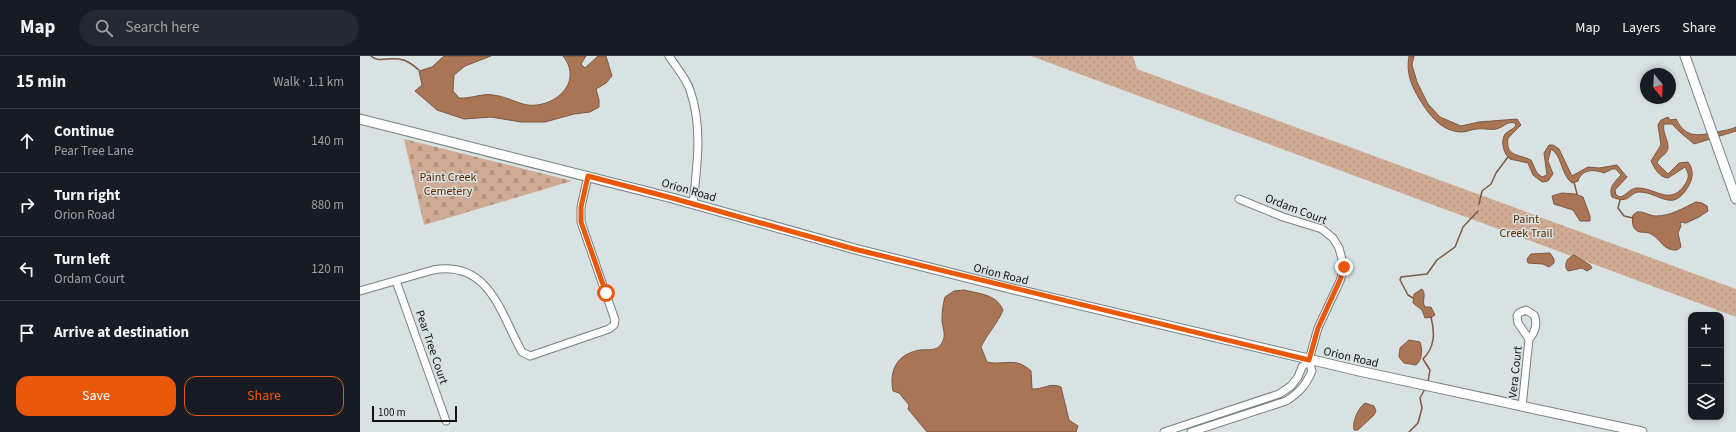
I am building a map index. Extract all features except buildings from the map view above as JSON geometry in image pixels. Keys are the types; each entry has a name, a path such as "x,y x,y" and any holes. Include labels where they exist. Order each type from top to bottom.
{"main road":[{"path":"1685,56 1736,198"},
{"name":"Orion Road","path":"360,119 588,176 874,254 1309,360 1642,432"}],"street":[{"path":"669,56 690,88 694,103 698,128 698,161 693,204"},
{"path":"360,292 444,268 465,272 474,277 487,288 496,300 522,352 530,356 609,329 614,325 615,320 581,222 581,207 588,176"},
{"name":"Ordam Court","path":"1239,199 1283,217 1322,229 1333,238 1339,248 1344,267 1340,280 1318,328 1309,360"},
{"name":"Pear Tree Court","path":"396,281 446,421"},
{"name":"Vera Court","path":"1522,407 1529,340"},
{"path":"1168,431 1278,394 1293,383 1302,367 1309,360 1312,371 1302,389 1286,401 1191,432"},
{"path":"1293,383 1302,389"},
{"path":"1263,399 1266,408"}],"green space":[{"name":"Paint Creek Trail","path":"1031,56 1133,56 1137,69 1736,289 1736,317"},
{"name":"Paint Creek Cemetery","path":"404,139 572,181 424,225"}],"shaded area":[{"path":"444,56 491,56 465,66 454,75 453,91 459,98 493,95 523,104 543,104 556,98 562,93 569,82 569,68 563,56 586,56 581,64 585,68 598,56 606,56 612,76 606,83 596,89 599,107 590,112 574,114 545,122 521,122 491,117 464,119 437,110 415,91 422,85 419,71 432,67"},
{"path":"1409,56 1414,56 1412,65 1417,82 1428,104 1440,117 1461,126 1479,122 1517,119 1521,125 1508,138 1509,149 1514,154 1531,160 1537,173 1542,177 1547,175 1544,153 1549,145 1553,145 1559,149 1572,176 1588,167 1599,168 1617,165 1627,177 1615,190 1616,195 1620,197 1636,188 1643,188 1662,194 1673,195 1686,183 1688,179 1688,172 1685,167 1668,178 1662,176 1656,170 1651,161 1661,145 1658,125 1661,120 1668,117 1670,120 1676,119 1680,126 1689,133 1699,135 1736,127 1736,131 1694,144 1672,124 1664,124 1668,150 1657,163 1668,174 1679,163 1688,162 1692,171 1688,187 1677,199 1666,200 1640,192 1623,200 1612,197 1611,190 1614,182 1621,175 1616,169 1612,169 1604,173 1596,171 1585,172 1578,181 1572,183 1568,179 1555,152 1551,149 1548,161 1553,174 1548,181 1542,182 1533,175 1528,163 1510,159 1504,151 1503,141 1505,134 1516,126 1515,123 1508,123 1497,129 1475,129 1462,132 1448,129 1437,122 1424,106 1412,84 1408,68"},
{"path":"1562,193 1575,194 1583,197 1590,216 1590,221 1580,221 1573,210 1554,204 1552,196"},
{"path":"1696,202 1707,206 1708,211 1686,223 1680,222 1681,226 1678,233 1681,247 1677,250 1669,249 1655,236 1638,231 1634,227 1632,221 1633,215 1637,212 1642,212 1653,216 1667,215"},
{"path":"1550,253 1554,259 1554,263 1549,267 1543,264 1528,263 1527,259 1531,254"},
{"path":"1574,255 1590,265 1592,268 1587,271 1582,268 1568,271 1566,268 1567,262"},
{"path":"1422,289 1425,307 1431,307 1435,315 1432,317 1425,318 1422,310 1413,303 1414,294"},
{"path":"964,290 992,298 1003,310 981,347 987,362 1010,362 1025,366 1031,371 1032,389 1053,385 1061,387 1069,420 1078,426 1076,432 927,432 908,409 909,405 899,393 893,391 892,376 896,364 900,359 912,352 935,349 940,346 944,337 942,316 945,297 954,291"},
{"path":"1409,340 1420,342 1421,345 1421,358 1416,365 1404,363 1399,357 1400,348"},
{"path":"1365,403 1374,406 1376,411 1374,415 1358,430 1354,430 1356,415"}],"waterway":[{"path":"371,56 377,59 402,60 410,63 419,70"},
{"path":"1479,204 1482,191 1491,184 1496,173 1508,157"},
{"path":"1574,182 1577,194"},
{"path":"1620,200 1618,208 1624,216 1633,218"},
{"path":"1413,298 1408,295 1400,280 1401,277 1427,274 1437,260 1455,247 1463,227 1478,211"},
{"path":"1428,382 1430,370 1423,359 1430,350 1433,340 1431,317"},
{"path":"1409,432 1418,423 1422,408 1420,398 1425,389"}],"route":[{"path":"606,293 581,222 581,207 588,176 854,249 1309,360 1318,328 1340,280 1344,267"}]}
